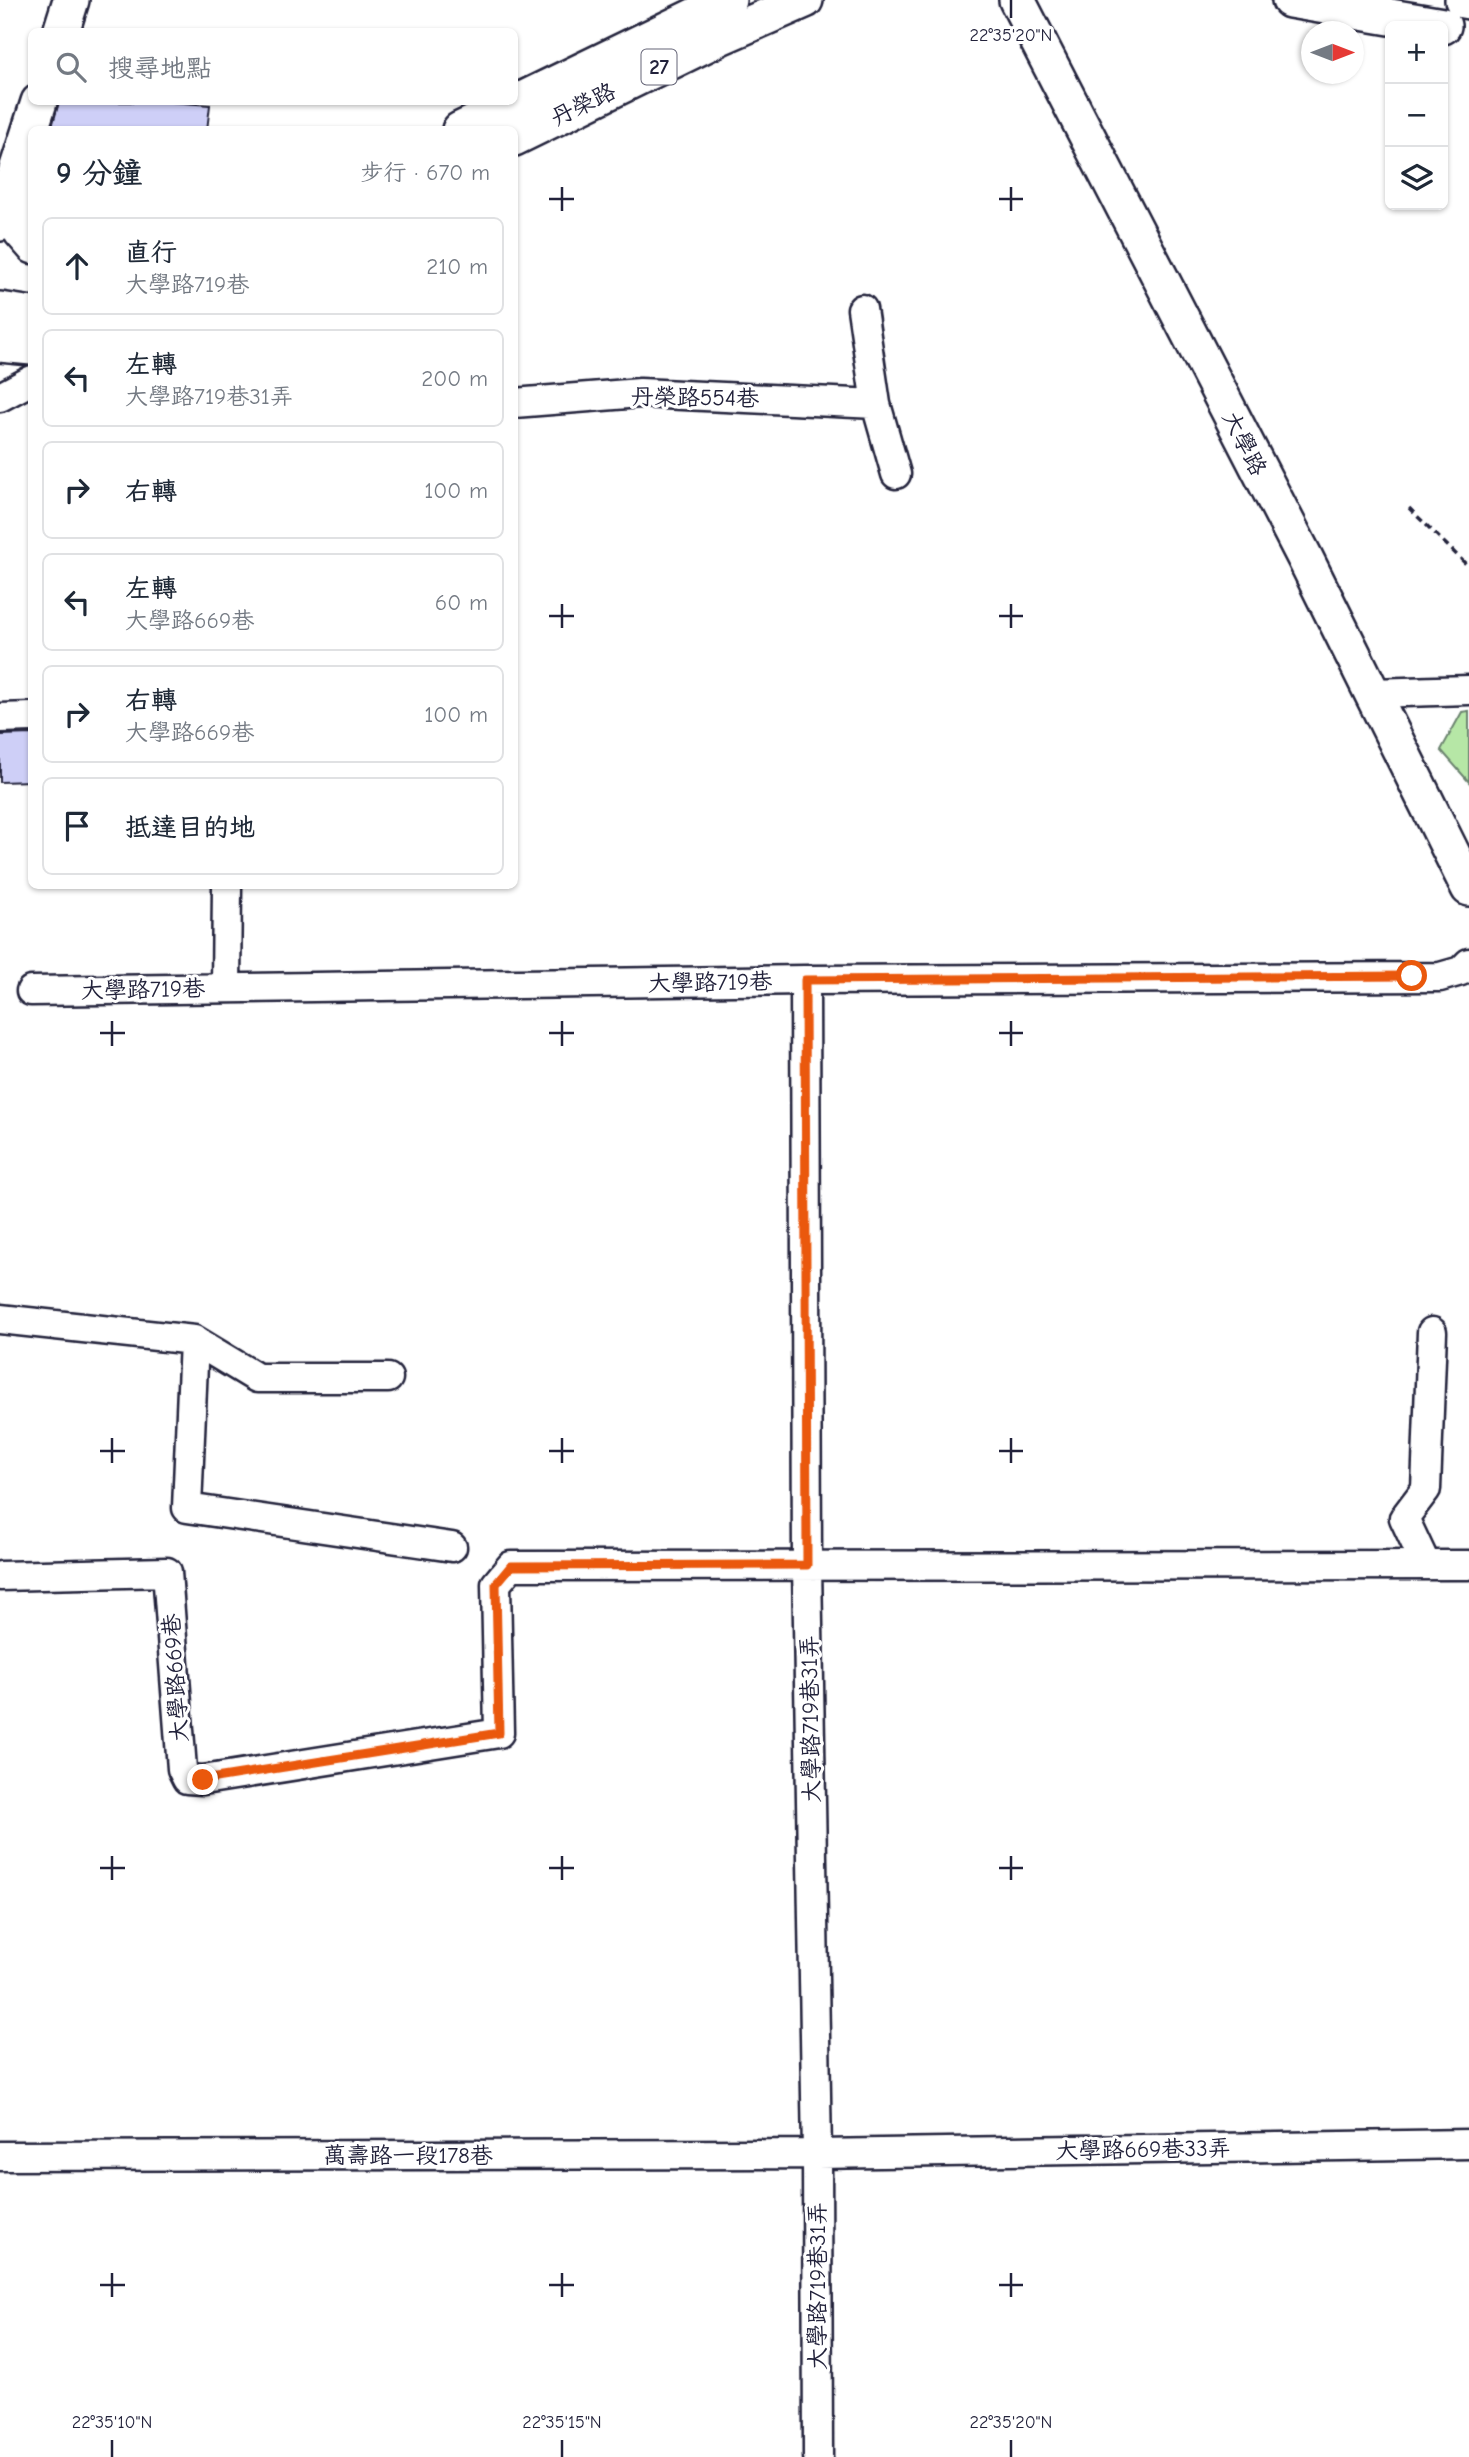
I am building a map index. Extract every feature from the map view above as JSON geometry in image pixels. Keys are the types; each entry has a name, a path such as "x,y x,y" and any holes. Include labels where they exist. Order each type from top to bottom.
{"main road":[{"path":"62,28 71,0"},
{"name":"丹榮路","path":"518,102 728,0"},
{"name":"丹榮路","path":"518,136 720,37 805,0"},
{"name":"大學路","path":"1017,0 1469,888"},
{"path":"1290,0 1414,21"},
{"path":"1463,0 1469,1"},
{"path":"1448,27 1469,31"},
{"path":"29,126 38,105"},
{"name":"丹榮路","path":"468,126 512,105"},
{"path":"0,223 8,175 28,128"},
{"path":"0,310 28,314"},
{"path":"0,344 28,347"}],"street":[{"path":"8,175 18,233 28,244"},
{"path":"862,309 876,404 896,474"},
{"path":"0,397 28,382"},
{"name":"丹榮路554巷","path":"518,404 640,393 876,404"},
{"path":"1372,693 1469,690"},
{"path":"0,718 28,717"},
{"path":"226,988 227,889"},
{"name":"大學路719巷","path":"32,991 805,980 1440,976 1461,971 1469,963"},
{"name":"大學路719巷31弄","path":"805,980 807,1565 817,2154 818,2457"},
{"path":"0,1319 194,1340 257,1378 388,1378"},
{"path":"1426,1565 1404,1518 1426,1489 1432,1332"},
{"path":"194,1340 187,1508 452,1547"},
{"path":"807,1565 1469,1565"},
{"name":"大學路669巷","path":"0,1576 167,1573 182,1769 187,1779 203,1780 499,1733 496,1584 511,1566 807,1565"},
{"name":"大學路669巷33弄","path":"817,2154 1469,2144"},
{"name":"萬壽路一段178巷","path":"0,2156 817,2154"}],"path":[{"path":"1409,508 1469,567"}],"green space":[{"path":"1469,711 1469,782 1441,750 1462,712"}],"building":[{"path":"58,105 210,105 207,126 52,126"},
{"path":"28,734 28,781 0,782 0,735"}],"route":[{"path":"203,1780 499,1733 496,1584 511,1566 807,1565 805,980 1412,976"}]}
